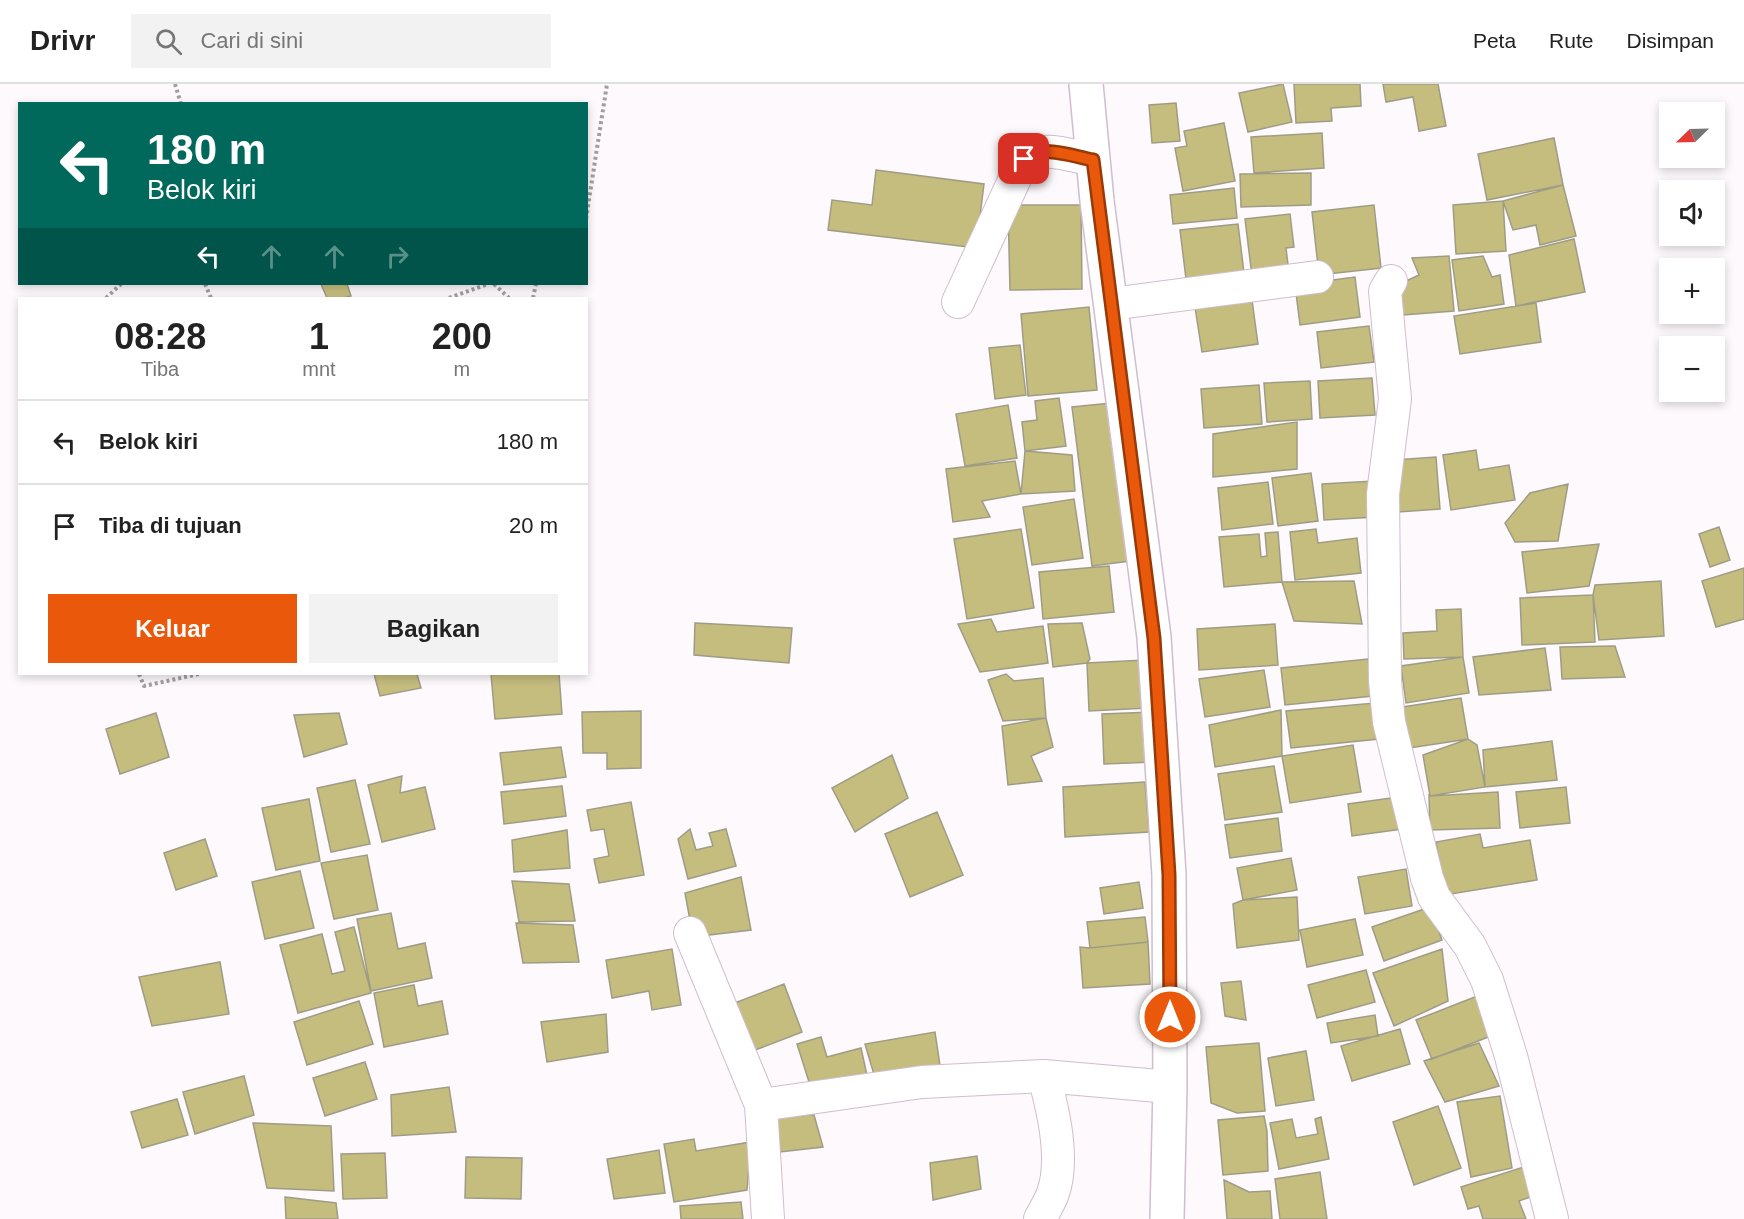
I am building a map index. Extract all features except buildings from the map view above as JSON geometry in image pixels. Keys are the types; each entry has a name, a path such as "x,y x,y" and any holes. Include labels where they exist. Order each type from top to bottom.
{"main road":[{"path":"1086,84 1093,160 1154,638 1169,875 1170,1087 1167,1219"}],"street":[{"path":"958,302 1024,159 1031,154 1047,151 1093,160"},
{"path":"1111,304 1317,277"},
{"path":"1391,280 1385,291 1395,399 1383,494 1385,681 1389,722 1427,878 1434,897 1470,946 1487,980 1511,1056 1552,1219"},
{"path":"690,933 761,1105 768,1219"},
{"path":"761,1105 922,1082 1044,1076 1170,1087"},
{"path":"1040,1219 1053,1192 1057,1149 1052,1110 1044,1076"}],"path":[{"path":"176,84 180,102"},
{"path":"588,207 608,84"},
{"path":"107,297 120,285"},
{"path":"452,297 485,285"},
{"path":"495,285 508,297"},
{"path":"139,675 144,686 194,675"}],"route":[{"path":"1024,159 1031,154 1047,151 1093,160 1154,638 1169,875 1170,1017"}]}
